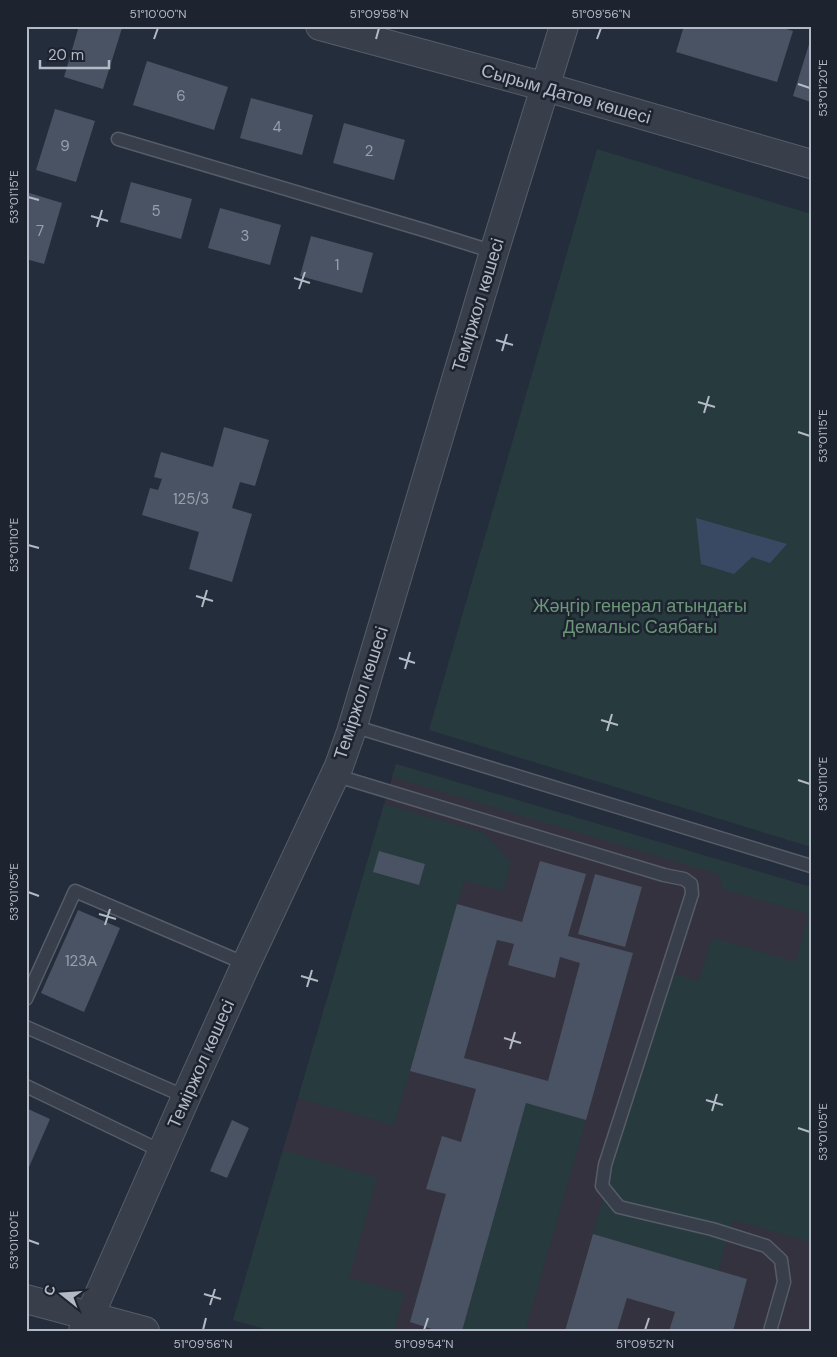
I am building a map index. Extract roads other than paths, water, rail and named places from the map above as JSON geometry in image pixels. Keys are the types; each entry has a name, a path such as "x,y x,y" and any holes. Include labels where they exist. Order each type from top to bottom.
{"street":[{"name":"Сырым Датов көшесі","path":"320,26 546,87 811,164"},
{"name":"Теміржол көшесі","path":"87,1324 186,1097 334,775 353,726 494,252 564,26"},
{"path":"26,1299 87,1324 145,1331"}],"lane":[{"path":"118,140 427,230 494,252"},
{"path":"353,726 811,866"},
{"path":"334,775 664,875 684,879 691,884 692,894 605,1165 602,1186 619,1207 712,1229 766,1246 781,1260 784,1282 770,1331"},
{"path":"26,999 75,891 246,964"},
{"path":"26,1027 186,1097"},
{"path":"26,1086 163,1152"}],"water":[{"path":"696,518 787,544 770,563 752,557 734,574 701,564"}],"park label":[{"name":"Жәңгір генерал атындағы Демалыс Саябағы","path":"640,616"}]}
